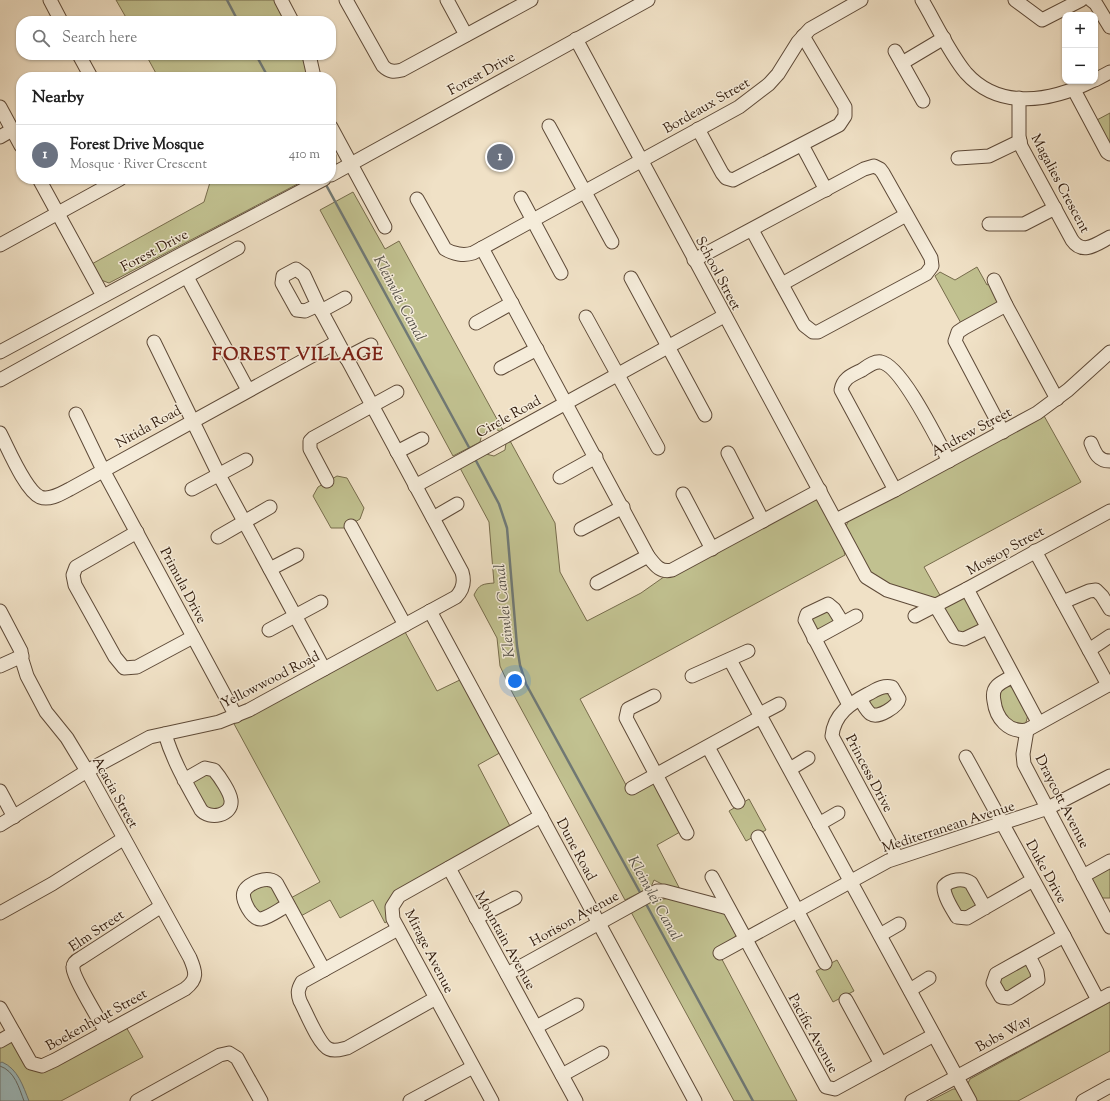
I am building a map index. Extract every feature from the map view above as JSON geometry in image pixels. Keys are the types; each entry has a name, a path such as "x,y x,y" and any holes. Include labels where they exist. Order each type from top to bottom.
{"street":[{"path":"50,0 58,16"},
{"path":"281,0 289,16"},
{"path":"346,0 378,59 389,71 402,70 530,0"},
{"path":"447,0 466,35"},
{"name":"Forest Drive","path":"336,173 648,0"},
{"name":"Bordeaux Street","path":"417,199 445,249 452,253 465,254 482,248 739,107 769,84 778,74 803,36 810,29 861,0"},
{"path":"922,0 965,71 973,79 992,92 1005,97 1044,98 1074,90 1086,84"},
{"path":"1015,0 1042,20 1077,1"},
{"path":"1091,0 1096,4 1110,27"},
{"path":"698,129 722,173 730,180 737,179 839,125 844,120 846,111 825,70 803,36"},
{"path":"902,63 944,38"},
{"name":"School Street","path":"576,40 866,577 887,590 935,605"},
{"path":"895,51 924,101"},
{"path":"82,60 88,72"},
{"path":"310,60 313,72"},
{"path":"1098,78 1110,72"},
{"path":"1074,90 1107,152 1110,154"},
{"name":"Magalies Crescent","path":"1019,98 1020,141 1054,208 1077,246 1084,248 1090,247 1110,237"},
{"path":"0,107 16,137"},
{"path":"549,126 612,242"},
{"path":"0,137 12,130"},
{"path":"336,136 385,227"},
{"path":"958,158 989,156 1020,141"},
{"path":"802,145 826,190"},
{"path":"694,260 870,166 877,167 883,173 932,261 932,268 926,274 818,332 813,332 804,325 752,230"},
{"path":"42,184 103,296"},
{"path":"0,245 111,184"},
{"name":"Forest Drive","path":"0,352 314,184"},
{"path":"521,198 561,273"},
{"path":"989,224 1024,224 1054,208"},
{"path":"782,284 906,215"},
{"path":"0,380 238,248"},
{"path":"482,248 623,507 648,556 658,568 669,571 820,490"},
{"path":"186,277 248,390"},
{"path":"631,278 705,415"},
{"path":"994,280 1057,399"},
{"path":"344,298 319,308 415,486 433,518 457,504"},
{"path":"476,323 512,303"},
{"path":"1003,432 955,341 958,332 1006,305"},
{"name":"Circle Road","path":"415,486 724,316"},
{"path":"586,317 658,448"},
{"path":"154,342 219,475 324,669"},
{"name":"Nitida Road","path":"0,433 26,481 41,497 49,498 337,342"},
{"path":"346,358 371,345"},
{"path":"501,368 537,349"},
{"name":"Andrew Street","path":"836,520 895,490 1037,413 1057,399 1110,352"},
{"path":"895,490 841,390 845,379 872,364 881,362 888,365 907,386 949,460"},
{"path":"328,481 310,449 310,441 397,392"},
{"name":"Primula Drive","path":"76,414 103,470 236,716"},
{"path":"397,452 422,439"},
{"path":"1091,443 1098,457 1110,461"},
{"path":"728,453 763,521"},
{"path":"560,477 596,457"},
{"path":"192,489 246,460"},
{"path":"683,494 712,549"},
{"path":"218,537 270,507"},
{"path":"581,529 623,507"},
{"name":"Mossop Street","path":"914,616 967,590 1110,511"},
{"name":"Yellowwood Road","path":"0,825 87,771 144,740 220,722 236,716 456,597 462,588 462,572 433,518"},
{"path":"352,526 405,625"},
{"path":"137,532 76,567 73,575 75,585 115,657 124,668 137,667 193,637"},
{"path":"1013,676 997,685 994,690 995,707 1001,720 1007,726 1017,730 1027,730 1038,722 1109,684 1035,552"},
{"path":"270,569 297,555"},
{"path":"597,583 648,556"},
{"path":"967,590 1038,722"},
{"path":"1063,602 1089,591 1096,590 1102,596 1110,609"},
{"path":"269,630 321,602"},
{"name":"Princess Drive","path":"842,622 830,604 824,605 807,614 805,617 806,623 814,639 854,702 838,718 832,732 833,739 897,857"},
{"path":"935,605 954,637 964,639 987,628"},
{"name":"Acacia Street","path":"0,610 19,647 27,676 46,712 67,738 87,771 193,966 195,972 192,983 185,990"},
{"name":"Dune Road","path":"430,611 695,1101"},
{"path":"814,639 842,622 856,616"},
{"path":"1089,650 1110,636"},
{"path":"692,676 748,651"},
{"path":"0,666 22,656"},
{"path":"730,660 970,1101"},
{"path":"654,696 628,709 626,718 655,776 687,833"},
{"path":"632,788 708,747 779,704"},
{"name":"Draycott Avenue","path":"1027,730 1023,754 1024,764 1083,876 1105,904 1110,927"},
{"path":"165,734 171,756 184,780"},
{"path":"708,747 738,802"},
{"name":"Duke Drive","path":"966,757 1098,1000"},
{"path":"790,770 808,758"},
{"name":"Mediterranean Avenue","path":"720,953 897,857 1003,824 1048,808 1110,776"},
{"path":"0,791 14,817"},
{"path":"819,824 838,813"},
{"name":"Mirage Avenue","path":"492,1101 398,929 392,916 392,908 396,899 541,816"},
{"path":"758,837 825,963"},
{"path":"0,913 52,884 124,839"},
{"path":"1083,876 1110,861"},
{"name":"Mountain Avenue","path":"449,868 576,1101"},
{"path":"712,877 744,939"},
{"path":"985,908 1033,880"},
{"name":"Horison Avenue","path":"507,974 657,891 664,891 728,908"},
{"path":"476,918 515,898"},
{"path":"288,905 324,970"},
{"name":"Elm Street","path":"106,1032 77,981 73,964 160,907"},
{"path":"880,935 899,924"},
{"path":"398,929 302,982 299,987 298,995 321,1042 330,1050 334,1051 347,1048 436,998"},
{"path":"1029,956 1064,936"},
{"name":"Pacific Avenue","path":"744,939 826,1087 835,1089 934,1035"},
{"path":"910,990 929,978"},
{"name":"Boekenhout Street","path":"0,1008 31,1063 42,1066 185,990"},
{"name":"Bobs Way","path":"912,1101 1110,994"},
{"path":"846,1000 881,1064"},
{"path":"536,1027 577,1005"},
{"path":"0,1041 14,1033"},
{"path":"137,1101 220,1055 229,1053 235,1055 261,1101"},
{"path":"562,1075 602,1053"},
{"path":"410,1101 473,1066"},
{"path":"1083,1101 1110,1086"}],"green space":[{"path":"116,0 275,0 283,16 125,16"},
{"path":"149,60 304,60 308,72 155,72"},
{"path":"1110,113 1110,149 1095,121"},
{"path":"209,184 297,184 109,283 101,280 90,265 204,202"},
{"path":"353,192 385,249 399,241 504,432 494,428 482,434 480,442 453,456 320,210"},
{"path":"977,267 987,285 993,282 1001,301 962,325 935,276 940,272 955,280"},
{"path":"1043,414 1081,482 924,567 942,599 930,600 876,579 872,576 846,526 849,520"},
{"path":"509,439 555,523 560,572 587,621 641,593 668,574 816,498 839,532 845,555 580,699 626,785 632,789 655,783 680,832 657,845 683,895 654,880 651,887 625,900 512,692 500,666 497,638 474,595 482,585 494,583 489,522 460,468 486,454 494,456 505,450 506,443"},
{"path":"337,476 347,478 364,508 360,519 345,528 331,528 313,496 318,487"},
{"path":"964,595 981,625 959,637 942,607"},
{"path":"826,608 835,622 817,633 810,617"},
{"path":"404,630 437,691 466,677 505,750 478,765 511,828 396,894 389,920 385,923 373,900 340,918 330,900 299,917 289,899 320,882 233,722"},
{"path":"1007,685 1015,689 1028,715 1025,726 1020,728 998,709 1000,687"},
{"path":"891,690 893,704 870,711 868,698"},
{"path":"200,774 212,774 226,799 222,809 208,811 193,783"},
{"path":"749,799 766,830 746,841 729,811"},
{"path":"1110,865 1110,898 1101,898 1090,877"},
{"path":"270,882 280,902 265,913 257,913 248,895 249,892"},
{"path":"968,883 978,908 959,915 948,886"},
{"path":"657,898 670,898 724,911 736,935 733,940 717,950 797,1101 734,1101 631,912"},
{"path":"837,960 854,991 833,1002 816,971"},
{"path":"1025,962 1036,976 1002,995 997,977"},
{"path":"1110,1002 1110,1051 1018,1101 973,1101 968,1083 970,1079"},
{"path":"125,1025 143,1057 61,1101 0,1101 0,1044 7,1041 13,1042 30,1067"},
{"path":"953,1089 956,1089 966,1101 930,1101"}],"water":[{"path":"2,1062 8,1065 16,1073 29,1101 0,1101 0,1063"}],"waterway":[{"name":"Kleinvlei Canal","path":"227,0 235,16"},
{"name":"Kleinvlei Canal","path":"259,60 265,72"},
{"name":"Kleinvlei Canal","path":"326,184 471,451"},
{"name":"Kleinvlei Canal","path":"474,457 499,504 507,528 517,646 520,665 526,684 642,896"},
{"name":"Kleinvlei Canal","path":"645,902 753,1101"}],"place":[{"name":"Forest Drive Mosque","path":"500,157"}],"district":[{"name":"FOREST VILLAGE","path":"298,354"}]}
